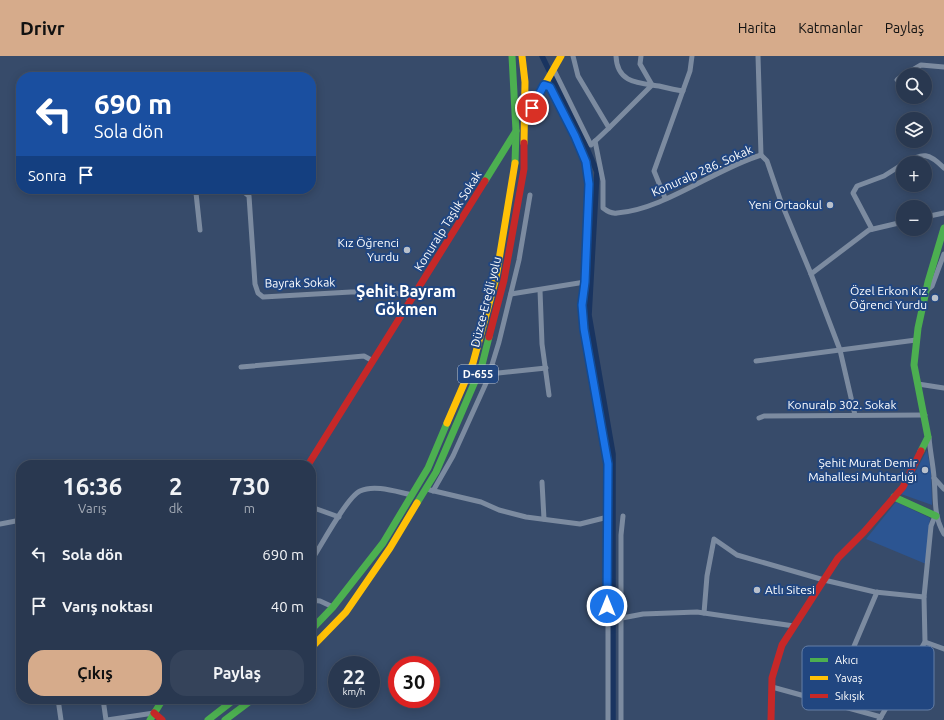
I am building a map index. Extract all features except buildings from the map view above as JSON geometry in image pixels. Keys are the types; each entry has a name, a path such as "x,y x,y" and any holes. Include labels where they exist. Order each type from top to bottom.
{"main road":[{"name":"Düzce-Ereğli yolu","path":"316,624 333,607 383,543 428,468 473,362 496,278 516,168 516,131 512,56"},
{"name":"Düzce-Ereğli yolu","path":"316,643 346,612 429,490 482,365 504,280 524,169 525,82 522,56"},
{"path":"525,119 562,57"},
{"name":"Konuralp Taşlık Sokak","path":"311,460 516,131"},
{"path":"771,720 772,678 782,645 838,558 864,532 904,487 928,437 925,415 914,365 916,340 926,290 944,228"},
{"path":"894,497 936,516"},
{"path":"160,704 151,718 162,720"},
{"path":"208,720 229,704"},
{"path":"225,720 246,704"}],"street":[{"path":"573,56 578,76 609,128"},
{"path":"616,56 616,64 623,76 633,83 683,91"},
{"path":"641,56 640,64 652,85"},
{"path":"665,198 654,171 690,71 692,56"},
{"path":"758,56 761,155"},
{"path":"916,68 921,65 944,67"},
{"path":"554,70 591,145 652,85"},
{"path":"545,84 550,87 575,136 586,162 589,184 585,282 582,305 584,329 608,464 608,720"},
{"name":"Konuralp 286. Sokak","path":"595,141 603,181 603,208 608,212 616,214 650,205 761,155 767,162 781,202 811,274 840,350 855,415"},
{"path":"916,156 928,156"},
{"path":"932,159 944,168"},
{"path":"872,229 853,192 857,186 884,176 896,169"},
{"path":"196,194 200,230"},
{"name":"Bayrak Sokak","path":"246,194 249,196 255,284 258,293 263,297 351,292 386,292 396,293 412,299"},
{"path":"530,195 520,260 489,374 453,456 429,490 481,502 510,514 580,524 608,517"},
{"path":"932,216 944,213"},
{"path":"811,274 872,229 896,224"},
{"path":"926,290 932,286 944,254"},
{"path":"511,294 585,282"},
{"path":"540,290 542,344 549,395"},
{"path":"756,361 916,340"},
{"path":"241,366 356,356 364,356 373,361"},
{"path":"489,374 546,368"},
{"path":"918,384 944,388"},
{"name":"Konuralp 302. Sokak","path":"758,418 764,416 925,415"},
{"path":"928,437 934,478 936,516 938,525 944,534"},
{"path":"934,478 944,489"},
{"path":"542,482 544,519"},
{"path":"316,553 349,500 360,491 375,489 412,494"},
{"path":"316,509 339,517"},
{"path":"621,720 621,535 623,516"},
{"path":"924,646 926,642 924,597 931,526 936,516"},
{"path":"0,524 16,521"},
{"path":"704,613 707,576 714,539 737,555 824,580 877,592 924,597"},
{"path":"854,646 877,592"},
{"path":"316,601 333,607"},
{"path":"622,618 643,614 704,613 728,615 794,626"},
{"path":"926,642 944,649"},
{"path":"772,686 802,695"},
{"path":"59,704 61,720"},
{"path":"104,704 107,720 151,718"},
{"path":"853,710 880,718"}],"shaded area":[{"path":"927,450 931,471 932,505 901,494 910,482"},
{"path":"896,502 930,518 926,564 866,539"}],"waterway":[{"path":"542,56 597,172 589,315 613,454 613,720"}],"traffic: fast":[{"path":"512,56 516,131 515,163"},
{"path":"485,181 516,131"},
{"path":"921,451 928,437 914,365 918,328 928,282 944,228"},
{"path":"417,503 436,472 482,365 489,337"},
{"path":"316,625 333,607 383,543 428,468 447,423"},
{"path":"894,497 936,516"},
{"path":"150,720 160,704"},
{"path":"208,720 229,704"},
{"path":"225,720 246,704"}],"traffic: slow":[{"path":"522,56 525,82 524,143"},
{"path":"525,119 561,56"},
{"path":"447,423 473,363 496,278 515,163"},
{"path":"316,643 346,612 390,548 417,503"}],"traffic: jam":[{"path":"489,337 504,280 524,169 524,143"},
{"path":"311,460 485,181"},
{"path":"771,720 772,678 782,645 838,558 864,532 903,487 921,451"},
{"path":"154,713 162,720"}],"place":[{"name":"Yeni Ortaokul","path":"830,205"},
{"name":"Kız Öğrenci Yurdu","path":"407,250"},
{"name":"Özel Erkon Kız Öğrenci Yurdu","path":"935,298"},
{"name":"Şehit Murat Demir Mahallesi Muhtarlığı","path":"925,470"},
{"name":"Atlı Sitesi","path":"757,590"}],"district":[{"name":"Şehit Bayram Gökmen","path":"406,300"}],"route":[{"path":"532,108 544,85 550,87 575,136 586,162 589,184 585,282 582,305 584,329 608,464 607,606"}]}
